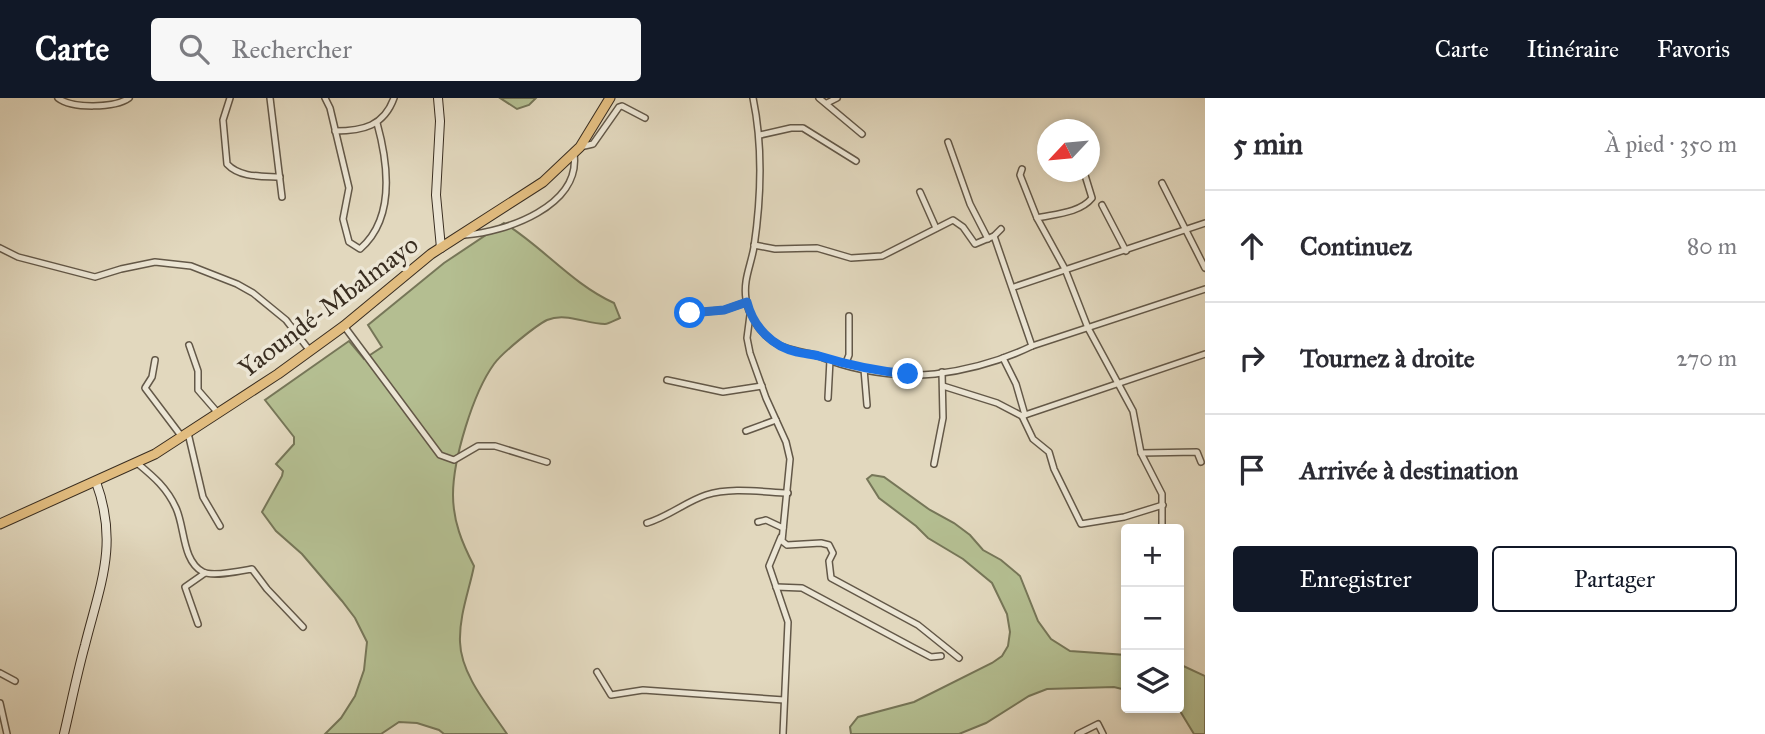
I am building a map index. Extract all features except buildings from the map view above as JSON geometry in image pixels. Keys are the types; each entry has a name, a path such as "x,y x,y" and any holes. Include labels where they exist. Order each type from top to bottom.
{"highway":[{"name":"Yaoundé-Mbalmayo","path":"0,524 137,463 185,435 310,351 441,247 543,182 577,151 610,98"}],"main road":[{"path":"438,98 440,121 436,195 441,247"},
{"path":"65,734 107,557 107,526 96,482"}],"street":[{"path":"58,98 66,103 82,105 118,104 129,98"},
{"path":"230,98 223,120 227,164 236,172 280,177"},
{"path":"270,98 282,197"},
{"path":"325,98 330,108 349,188 343,221 349,242 360,248 374,231 387,191 386,160 377,123"},
{"path":"335,131 355,131 377,123 386,115 394,98"},
{"path":"753,98 760,135 754,245 746,275 750,315 747,338 762,386 789,451 788,493 783,528 769,566 788,622 783,734"},
{"path":"819,98 862,134"},
{"path":"827,103 837,98"},
{"path":"462,236 518,222 548,206 562,192 576,168 577,151 593,144 619,107 645,118"},
{"path":"760,135 803,128 856,161"},
{"path":"948,142 970,204 991,237 1014,287 1032,346"},
{"path":"1021,169 1020,175 1037,218 1065,269 1088,328 1133,411 1141,453 1162,494 1162,524"},
{"path":"1037,218 1072,211 1088,203 1092,198 1087,182"},
{"path":"1162,183 1205,268"},
{"path":"920,192 936,229"},
{"path":"1102,205 1126,251"},
{"path":"754,245 775,249 817,248 851,258 882,256 953,220 975,244 1002,229"},
{"path":"1014,287 1205,223"},
{"path":"0,248 18,257 95,277 155,262 191,267 254,293 286,320 310,351"},
{"path":"750,315 771,340 795,352 816,355 864,369 908,374 942,372 1003,358 1205,286"},
{"path":"690,313 724,310 747,302"},
{"path":"845,365 849,355 849,316"},
{"path":"344,326 440,455 454,460 478,446 495,446 547,462"},
{"path":"189,345 198,371 198,390 218,413"},
{"path":"943,386 997,403 1023,416 1205,354"},
{"path":"1003,358 1016,384 1023,416 1033,439 1049,452 1054,469 1081,524 1124,517 1163,505"},
{"path":"155,360 152,377 145,388 185,435 203,497 220,526"},
{"path":"828,398 830,360"},
{"path":"864,369 867,405"},
{"path":"934,464 943,418 942,372"},
{"path":"667,380 723,392 762,386"},
{"path":"746,431 776,420"},
{"path":"1141,453 1197,452 1201,462"},
{"path":"137,463 160,481 170,496 178,510 190,555 205,573"},
{"path":"647,523 712,494 737,491 788,493"},
{"path":"758,522 765,520 783,528"},
{"path":"781,537 788,545 829,545 833,553 829,561 831,578 918,625 959,658"},
{"path":"198,624 185,587 205,573 252,569 303,627"},
{"path":"776,587 802,588 912,648 931,656 941,656"},
{"path":"597,672 611,695 643,690 784,700"},
{"path":"0,673 15,681"},
{"path":"0,703 7,734"},
{"path":"1077,734 1098,724 1103,734"}],"green space":[{"path":"500,98 536,98 529,105 517,109"},
{"path":"504,223 571,276 614,303 620,318 610,323 598,324 554,318 527,334 498,359 486,376 460,445 453,505 459,532 474,566 461,623 460,642 465,666 477,690 507,734 444,734 417,723 399,722 381,734 325,734 341,718 355,696 364,670 367,642 355,618 342,601 302,554 276,531 262,512 282,476 283,471 276,464 294,444 294,437 265,400 349,341 364,359 382,347 368,325 444,263"},
{"path":"872,475 884,477 930,510 954,523 970,535 983,550 1001,560 1020,576 1038,621 1051,639 1070,651 1121,655 1121,689 1047,689 1029,696 986,723 959,734 851,734 850,727 858,717 914,702 992,663 1002,656 1008,646 1010,632 1007,614 992,583 963,559 928,538 879,498 867,479"},
{"path":"1184,666 1205,676 1205,734 1194,734 1181,713 1184,713"}],"route":[{"path":"690,313 724,310 747,302 750,315 761,330 771,340 795,352 816,355 845,365 908,374"}]}
